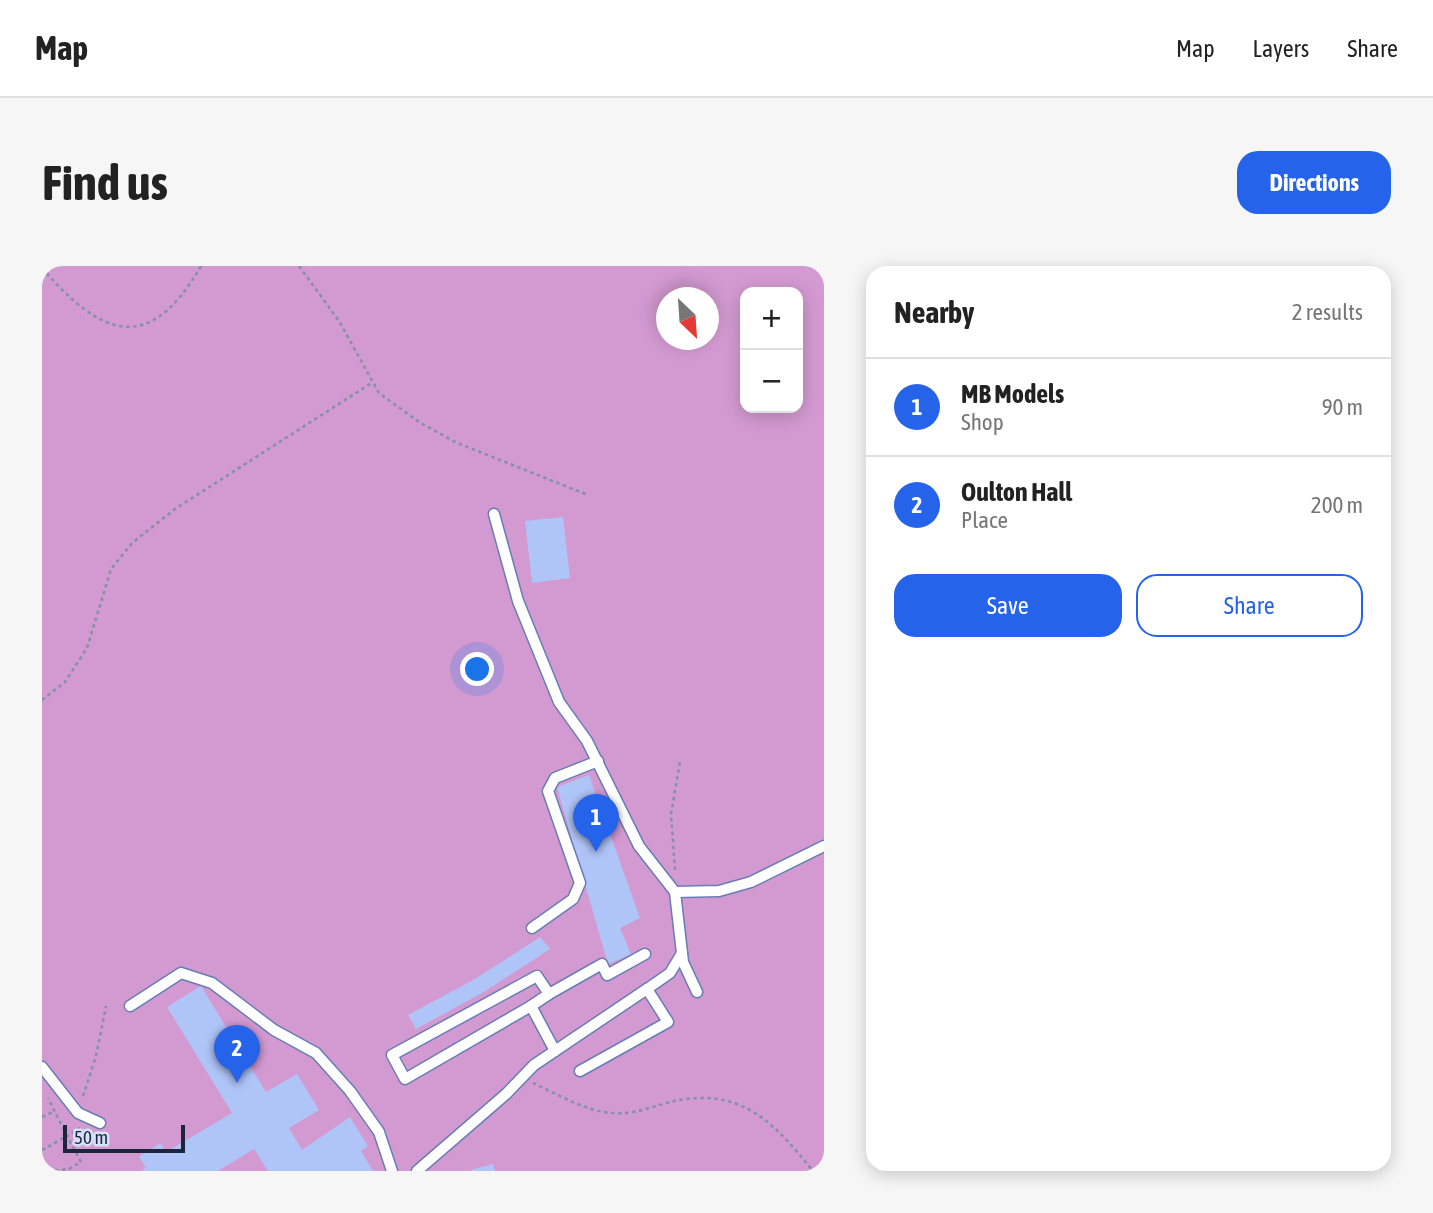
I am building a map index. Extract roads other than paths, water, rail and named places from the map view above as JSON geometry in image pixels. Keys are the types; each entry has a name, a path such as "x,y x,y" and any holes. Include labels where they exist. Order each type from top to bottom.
{"lane":[{"path":"494,514 517,601 559,702 598,761 639,846 675,892 689,980 697,992"},
{"path":"532,928 573,899 580,883 548,791 550,785 555,778 598,761"},
{"path":"675,892 719,891 751,882 824,846"},
{"path":"417,1171 525,1074 670,973 683,949"},
{"path":"549,994 537,976 392,1055 405,1079 602,964 607,975 645,954"},
{"path":"130,1006 181,974 212,983 274,1030 316,1053 350,1091 379,1132 392,1171"},
{"path":"580,1071 668,1023 646,989"},
{"path":"531,1006 555,1051"},
{"path":"42,1067 78,1113 100,1123"}],"place":[{"name":"MB Models","path":"596,852"},
{"name":"Oulton Hall","path":"237,1083"}]}
